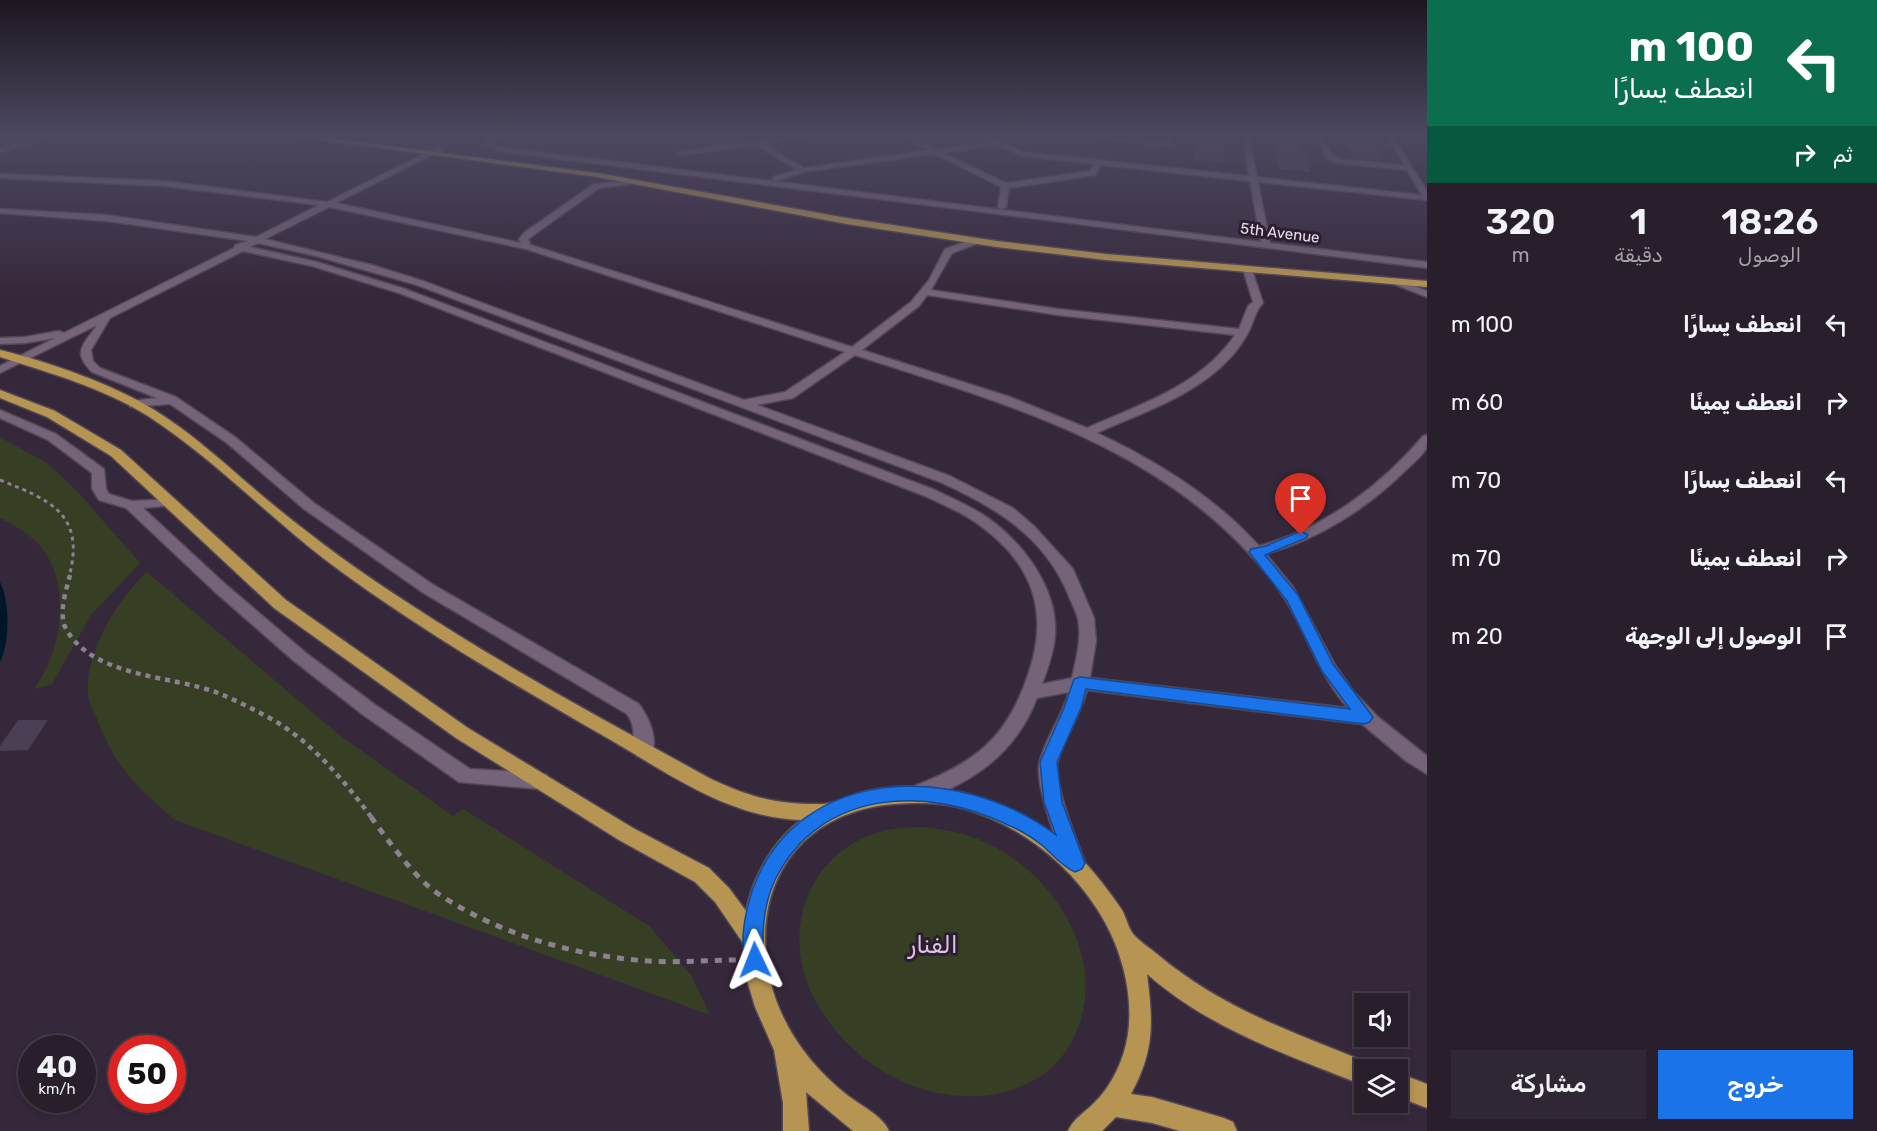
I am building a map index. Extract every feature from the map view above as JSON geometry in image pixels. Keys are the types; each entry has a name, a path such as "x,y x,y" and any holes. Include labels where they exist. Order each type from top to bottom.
{"main road":[{"path":"677,190 930,235 976,241 1106,257 1427,284"},
{"path":"716,190 841,214 1000,238 1105,250 1427,278"},
{"path":"0,353 82,380 134,404 173,427 328,554 399,605 511,675 704,785 740,801 777,811 829,812"},
{"path":"0,394 51,414 116,453 191,524 289,611 462,734 626,834 702,875 723,895 754,950"},
{"path":"876,1131 846,1113 812,1082 786,1048 767,1012 756,975 754,950 757,906 767,876 783,850 804,829 829,812 857,800 887,794 919,792 952,796 974,803 1017,820 1047,839 1075,863 1100,891 1120,923 1134,958 1141,995 1141,1031 1132,1067 1110,1103 1089,1127 1081,1131"},
{"path":"1127,942 1166,975 1214,1009 1291,1045 1354,1070"},
{"path":"786,1048 796,1103 796,1131"},
{"path":"1408,1089 1427,1096"},
{"path":"1110,1103 1152,1110 1224,1131"}],"street":[{"path":"231,190 328,204 528,247 1006,400 1088,432 1126,450 1181,484 1216,513 1256,552 1293,599 1327,667 1364,717 1427,766"},
{"path":"0,370 356,190"},
{"path":"528,247 523,239 528,234 592,190"},
{"name":"5th Avenue","path":"833,190 1427,260"},
{"name":"5th Avenue","path":"863,190 1427,265"},
{"path":"1002,207 1004,190"},
{"path":"1255,190 1265,242"},
{"path":"1357,190 1427,197"},
{"path":"0,211 116,219 186,228 258,240 330,256 420,283 790,420 978,494 1008,511 1030,530 1065,569 1086,618 1088,641 1080,683 1072,708 1048,762 1053,802 1075,863"},
{"path":"0,219 101,226 171,235 314,264 402,291 821,451 956,506 984,522 1017,554 1030,572 1047,614 1047,633 1030,693 1007,739 984,761 957,778 919,792"},
{"path":"930,235 941,240 948,250"},
{"path":"744,403 789,394 854,351 915,304 933,281 948,250 976,241"},
{"path":"1088,432 1158,403 1184,389 1229,353 1247,326 1253,306 1258,303 1248,269"},
{"path":"1394,281 1427,294"},
{"path":"924,292 1058,312 1242,333"},
{"path":"105,318 85,348 84,356 88,363 96,369 172,400 231,441 309,506 397,568 485,624 633,709 642,721 644,751"},
{"path":"0,341 41,338 82,329"},
{"path":"789,394 790,420"},
{"path":"134,404 172,400"},
{"path":"0,414 52,438 99,472 99,489 104,496 116,502 131,505 170,502"},
{"path":"1256,552 1270,550 1308,532 1360,502 1385,484 1427,439"},
{"path":"131,505 219,588 300,657 368,709 466,777 540,781"},
{"path":"1030,693 1080,683 1364,717"}],"path":[{"path":"0,480 46,501 60,512 73,532 72,567 63,601 65,627 82,648 107,664 218,693 266,716 310,745 359,801 396,851 435,892 493,924 568,951 649,961 754,950"}],"green space":[{"path":"0,437 47,463 76,490 140,563 91,615 52,684 34,689 44,673 57,638 60,600 57,581 42,548 17,527 0,518"},
{"path":"147,572 338,734 453,816 463,809 649,926 691,975 710,1015 175,820 128,776 111,751 88,696 88,677 92,661 106,627 125,597"},
{"path":"923,827 972,837 998,849 1023,866 1044,886 1062,910 1076,936 1084,964 1085,993 1080,1022 1070,1045 1054,1066 1041,1076 997,1094 962,1096 935,1092 885,1073 843,1039 826,1018 812,994 803,970 800,946 801,922 807,899 817,878 831,860 850,845 873,834 898,828"}],"water":[{"path":"0,582 6,600 8,622 6,644 0,662"}],"building":[{"path":"18,720 48,720 28,750 0,751 0,746"}],"district":[{"name":"الفنار","path":"933,945"}],"route":[{"path":"755,960 753,939 757,906 767,876 783,850 804,829 829,812 857,800 887,794 919,792 952,796 985,806 1017,820 1047,839 1075,863 1053,802 1048,762 1061,736 1080,683 1364,717 1327,667 1293,599 1256,552 1270,550 1301,535"}]}
